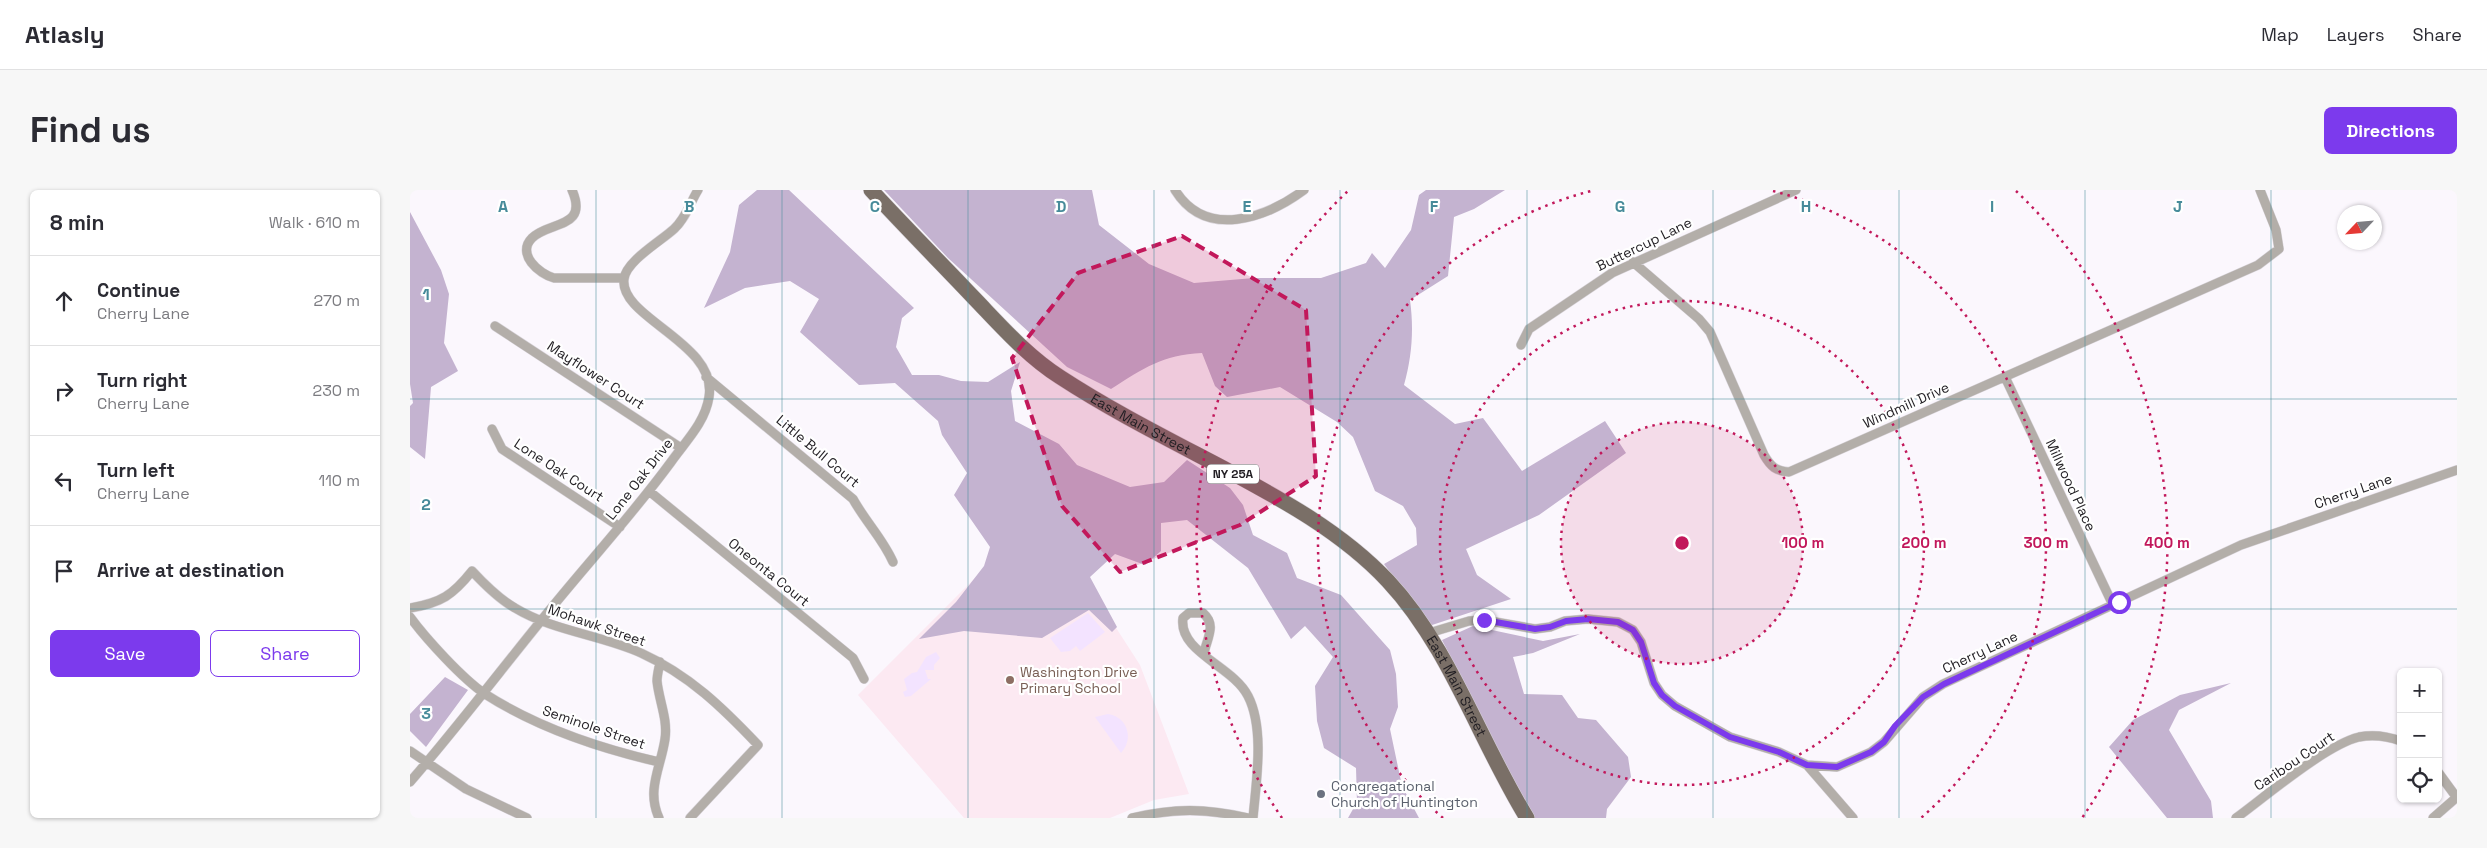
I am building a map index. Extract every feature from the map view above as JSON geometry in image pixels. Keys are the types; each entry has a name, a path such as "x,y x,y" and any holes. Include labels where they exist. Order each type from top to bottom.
{"main road":[{"name":"East Main Street","path":"871,190 1024,349 1057,375 1126,417 1254,485 1312,519 1365,559 1387,579 1429,633 1507,787 1527,818"}],"street":[{"path":"572,190 576,205 574,214 568,222 537,234 530,240 528,248 531,264 544,276 554,278 624,278 631,265 680,223 697,190"},
{"path":"1175,190 1180,199 1193,211 1214,219 1234,220 1274,209 1304,190"},
{"name":"Buttercup Lane","path":"1521,345 1529,329 1574,297 1633,262 1796,190"},
{"name":"Windmill Drive","path":"1633,262 1699,319 1710,332 1770,466 1778,471 1789,472 2258,265 2279,249 2276,230 2260,190"},
{"name":"Lone Oak Drive","path":"410,782 649,491 699,424 706,409 709,394 706,377 697,359 686,346 636,308 627,297 624,278"},
{"name":"Mayflower Court","path":"495,326 681,448"},
{"name":"Little Bull Court","path":"706,377 853,499 863,518 885,544 893,562"},
{"name":"Millwood Place","path":"2005,377 2112,605"},
{"name":"Lone Oak Court","path":"492,429 502,449 620,526"},
{"name":"Cherry Lane","path":"1429,633 1469,622 1484,620 1535,629 1550,627 1566,621 1588,619 1618,622 1633,630 1641,642 1654,683 1662,695 1675,706 1730,737 1779,752 1807,765 1837,767 1855,761 1884,742 1904,716 1923,697 1944,684 2241,545 2457,470"},
{"name":"Oneonta Court","path":"649,491 853,658 864,679"},
{"name":"Mohawk Street","path":"410,608 438,602 449,596 457,590 472,571 485,585 516,609 541,621 621,645 660,662 705,691 758,745 690,818"},
{"path":"1204,653 1212,625 1209,618 1203,613 1189,613 1183,618 1184,635 1196,649 1204,653 1240,683 1249,697 1256,716 1257,770 1252,818"},
{"name":"Seminole Street","path":"410,617 442,654 484,693 543,726 613,750 659,762"},
{"path":"659,818 653,803 654,784 665,739 665,723 657,680 660,662"},
{"name":"Caribou Court","path":"2236,818 2324,754 2344,743 2372,735 2388,736 2397,739"},
{"path":"410,750 426,764 466,789 527,818"},
{"path":"1807,765 1853,818"},
{"path":"2433,818 2457,798 2442,777"},
{"path":"1132,818 1165,811 1197,809 1248,818"}],"highlighted area":[{"path":"1182,236 1306,310 1316,476 1240,525 1120,572 1062,506 1012,358 1078,273"}],"shaded area":[{"path":"757,190 789,190 914,308 902,318 896,347 912,375 939,375 961,381 988,382 1020,362 1011,391 1015,421 1059,444 1077,465 1130,487 1164,482 1187,460 1230,488 1243,505 1253,535 1287,553 1297,578 1341,595 1390,650 1396,674 1398,707 1390,729 1402,786 1419,818 1348,818 1357,802 1356,768 1324,748 1317,721 1315,686 1333,657 1305,626 1291,639 1248,568 1187,520 1161,523 1161,551 1145,565 1115,554 1090,577 1117,627 1112,632 1089,610 1042,638 964,631 919,639 956,602 984,566 990,547 954,495 967,473 942,435 938,421 895,383 859,385 800,332 819,299 790,281 745,288 704,308 730,252 739,205"},
{"path":"884,190 1092,190 1099,225 1149,264 1194,283 1254,278 1321,278 1366,263 1372,253 1385,268 1411,230 1419,195 1426,190 1505,190 1474,209 1454,217 1448,276 1410,300 1412,343 1404,385 1455,424 1483,418 1522,471 1605,421 1626,453 1539,515 1466,549 1477,575 1511,599 1429,626 1384,564 1417,545 1416,528 1403,506 1375,491 1353,437 1337,422 1280,387 1227,397 1215,386 1202,353 1188,354 1164,360 1144,369 1111,389 1067,367 948,258"},
{"path":"410,212 441,270 449,294 444,343 458,371 431,387 425,459 410,447 410,406 413,403 410,384"},
{"name":"Washington Drive Primary School","path":"989,564 1082,575 1140,665 1189,794 1154,800 1110,818 964,818 858,695"},
{"path":"1088,613 1105,632 1080,651 1076,646 1070,651 1061,652 1050,638"},
{"path":"1473,626 1543,641 1580,634 1533,653 1513,657 1524,694 1562,695 1578,718 1596,720 1628,757 1631,777 1607,809 1606,818 1534,818 1509,773 1442,640"},
{"path":"936,652 940,658 934,665 934,670 925,670 928,679 931,679 911,696 905,697 903,692 907,690 904,679 917,672 926,657"},
{"path":"445,677 468,690 426,747 410,731 410,714"},
{"path":"2231,683 2179,710 2169,730 2211,801 2213,818 2167,818 2109,747 2133,720 2180,695"},
{"path":"1108,714 1120,719 1127,729 1127,741 1121,753 1095,717"}],"place":[{"name":"Washington Drive Primary School","path":"1010,680"},
{"name":"Congregational Church of Huntington","path":"1321,794"}],"route":[{"path":"1484,620 1535,629 1550,627 1566,621 1588,619 1618,622 1633,630 1646,653 1654,683 1662,695 1675,706 1744,743 1779,752 1807,765 1837,767 1855,761 1884,742 1895,726 1923,697 1944,684 2119,602"}]}
